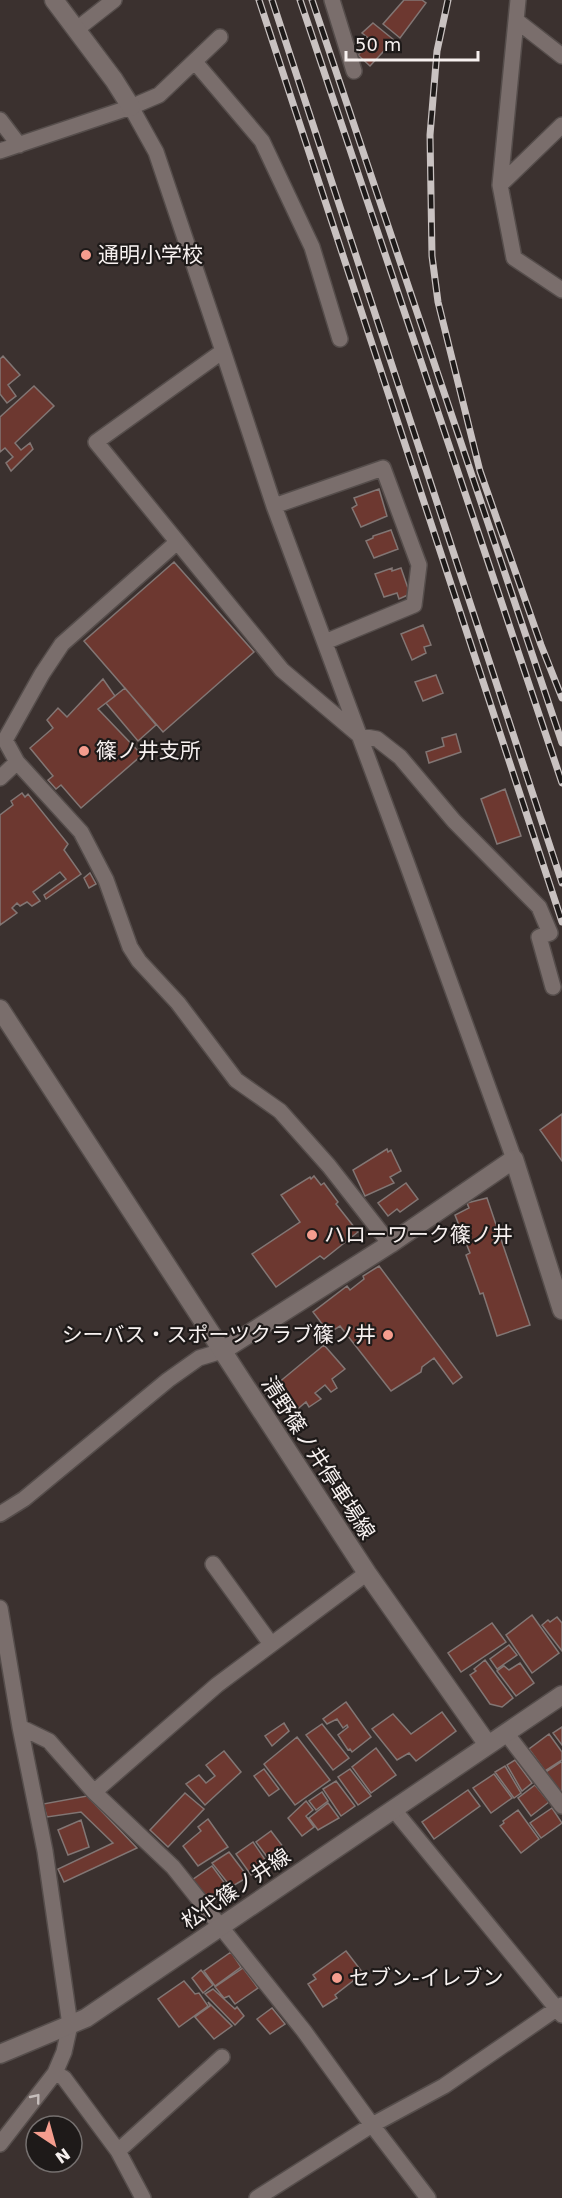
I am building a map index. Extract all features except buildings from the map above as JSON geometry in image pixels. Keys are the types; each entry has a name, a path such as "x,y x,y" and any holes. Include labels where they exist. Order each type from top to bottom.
{"main road":[{"path":"54,0 114,80 131,107"},
{"name":"清野篠ノ井停車場線","path":"0,1009 367,1573 488,1745"},
{"path":"222,1351 390,1244 514,1159 562,1310"},
{"name":"松代篠ノ井線","path":"0,2054 86,2018 562,1695"}],"street":[{"path":"77,29 114,0"},
{"path":"332,0 354,72"},
{"path":"518,0 500,185 514,258 562,290"},
{"path":"517,21 562,56"},
{"path":"0,151 131,107 159,95 220,37"},
{"path":"195,62 262,141 312,247 340,339"},
{"path":"131,107 156,152 274,506 514,1159"},
{"path":"0,120 19,146"},
{"path":"500,185 562,125"},
{"path":"223,351 96,442 176,543 282,670 360,736 377,739 400,757 454,821 539,907 550,933 539,937 553,987"},
{"path":"274,506 383,468 419,565 414,605 325,642"},
{"path":"176,543 62,644 42,674 5,740 17,762 81,832 106,880 130,947 139,961 178,1003 236,1080 280,1111 329,1166 390,1244"},
{"path":"0,778 17,762"},
{"path":"545,940 562,934"},
{"path":"0,1514 24,1499 168,1380 199,1358 222,1351"},
{"path":"213,1564 271,1644"},
{"path":"94,1792 217,1685 367,1573"},
{"path":"0,1608 20,1727 45,1851 70,2025 64,2052 55,2073 0,2144"},
{"path":"20,1727 49,1741 94,1792 173,1867 304,2031 428,2198"},
{"path":"506,1733 562,1806"},
{"path":"257,2198 372,2125 444,2086 560,2010 394,1810"},
{"path":"118,2151 222,2057"},
{"path":"55,2073 64,2078 118,2151 143,2198"}],"railway":[{"path":"259,0 562,922"},
{"path":"272,0 562,883"},
{"path":"300,0 562,783"},
{"path":"312,0 562,743"},
{"path":"448,0 437,51 430,135 432,256 438,302 480,471 562,698"}],"place":[{"name":"通明小学校","path":"86,255"},
{"name":"篠ノ井支所","path":"84,751"},
{"name":"ハローワーク篠ノ井","path":"312,1235"},
{"name":"シーバス・スポーツクラブ篠ノ井","path":"388,1335"},
{"name":"セブン-イレブン","path":"337,1978"}]}
